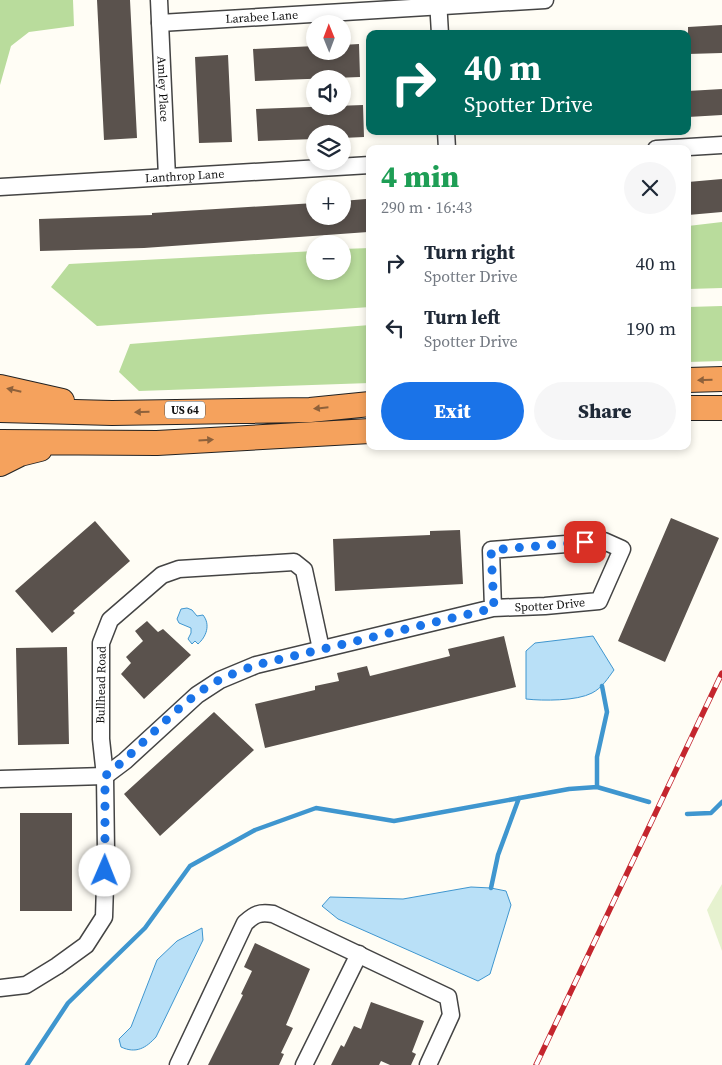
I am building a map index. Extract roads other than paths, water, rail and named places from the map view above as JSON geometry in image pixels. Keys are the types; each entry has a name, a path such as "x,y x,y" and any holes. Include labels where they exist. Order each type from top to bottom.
{"highway":[{"path":"691,380 722,379"},
{"path":"0,387 112,413"},
{"name":"US 64","path":"0,410 112,413 310,410 366,404"},
{"path":"691,408 722,408"},
{"path":"0,442 157,443 366,431"},
{"path":"0,464 20,454 74,442"}],"street":[{"name":"Amley Place","path":"159,0 167,177"},
{"name":"Larabee Lane","path":"160,23 438,3 545,0"},
{"path":"438,3 440,30"},
{"path":"691,147 722,145"},
{"name":"Lanthrop Lane","path":"0,187 366,164"},
{"name":"Spotter Drive","path":"105,776 197,695 220,680 256,665 494,608 599,601 622,549 604,541 491,550 494,608"},
{"name":"Bullhead Road","path":"0,988 26,985 56,966 86,945 104,917 106,852 105,776 101,739 101,643 110,620 162,575 180,570 294,562 304,570 321,649"},
{"path":"0,780 105,776"},
{"path":"178,1065 245,923 257,913 273,914 448,997 452,1015 428,1065"},
{"path":"304,1065 358,954"}],"water":[{"path":"187,608 192,610 197,616 203,615 207,623 207,631 198,644 195,641 192,644 188,639 191,628 179,623 177,619 181,609"},
{"path":"593,636 614,670 599,688 586,696 578,698 526,699 526,651 535,643"},
{"path":"471,887 506,891 511,905 490,974 478,981 338,919 322,906 330,897 403,899"},
{"path":"202,928 203,940 156,1037 140,1049 131,1050 121,1047 119,1039 131,1027 157,960 177,941"}],"waterway":[{"path":"597,787 597,757 607,712 602,686"},
{"path":"27,1065 68,1003 145,928 190,866 255,830 316,808 394,821 569,789 597,787 649,802"},
{"path":"491,888 498,855 519,798"},
{"path":"687,814 711,813 722,802"}],"railway":[{"path":"536,1065 722,673"}]}
